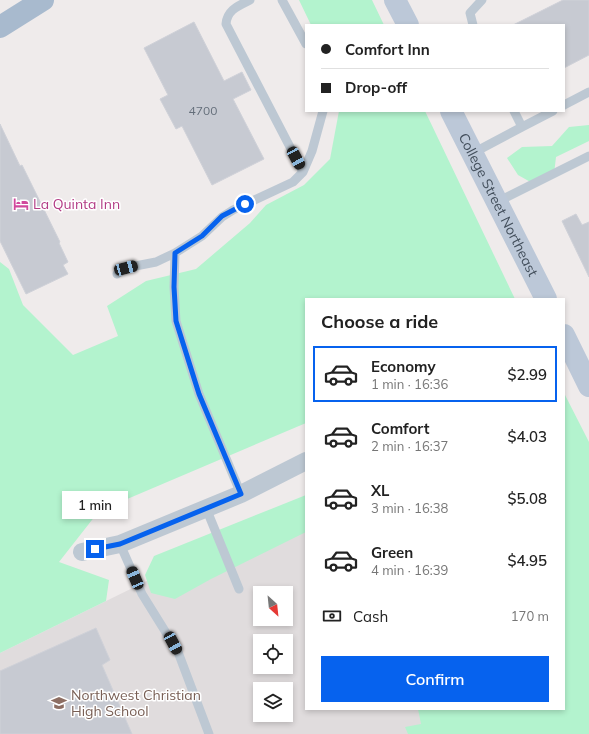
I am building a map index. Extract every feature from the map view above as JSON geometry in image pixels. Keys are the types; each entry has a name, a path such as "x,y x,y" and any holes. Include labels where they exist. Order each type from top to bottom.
{"main road":[{"path":"0,27 43,0"}],"street":[{"path":"395,0 407,24"},
{"name":"College Street Northeast","path":"451,112 545,298"},
{"path":"565,338 589,386"},
{"path":"82,552 120,544 241,494 305,462"}],"lane":[{"path":"250,0 232,10 227,17 226,24 303,172"},
{"path":"282,0 305,42"},
{"path":"472,24 470,13 482,0"},
{"path":"565,104 589,92"},
{"path":"117,274 126,268 156,262 175,253 202,236 222,216 293,182 303,172 312,150 323,112"},
{"path":"514,112 522,127"},
{"path":"472,154 551,112"},
{"path":"497,202 589,156"},
{"path":"175,253 174,287 176,321 199,394 241,494"},
{"path":"206,508 239,588"},
{"path":"120,544 142,594 178,652 209,734"}],"shaded area":[{"path":"305,503 305,710 565,710 589,734 0,734 0,653"}],"green space":[{"path":"299,0 372,0 384,24 311,24"},
{"path":"339,112 425,112 515,298 305,298 305,423 99,511 59,562 109,580 106,601 0,653 0,262 9,269 23,305 73,355 118,336 107,306 146,281 196,269 250,223 266,205 304,185 330,159"},
{"path":"589,125 589,141 556,157 554,174 534,184 518,175 507,158 522,147 552,146 569,127"},
{"path":"565,395 589,442 589,734 408,734 405,727 421,724 418,710 565,710"},
{"path":"305,495 305,532 211,579 175,599 151,593 145,575 154,556"}],"building":[{"path":"563,0 589,0 589,55 565,67 565,24 515,24"},
{"path":"194,22 224,81 242,72 251,90 233,99 264,159 212,185 182,126 176,129 160,99 168,95 144,48"},
{"name":"La Quinta Inn","path":"0,124 20,166 22,165 60,242 59,243 68,262 63,265 68,274 26,294 0,241"},
{"path":"576,214 582,225 589,222 589,277 562,221"},
{"name":"Northwest Christian High School","path":"96,628 110,660 102,665 132,734 0,734 0,671"}],"place":[{"name":"La Quinta Inn","path":"21,204"},
{"name":"Northwest Christian High School","path":"59,703"}],"route":[{"path":"95,549 120,544 241,494 199,394 176,321 174,287 175,253 202,236 222,216 245,204"}]}
